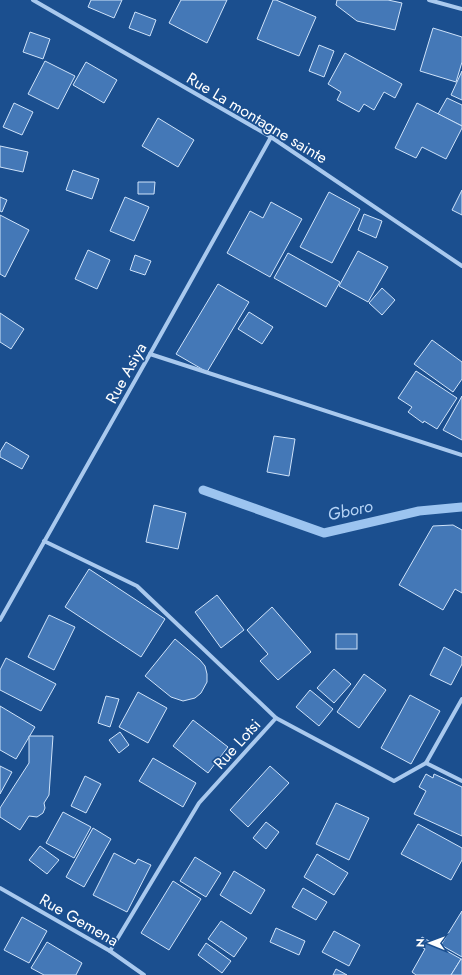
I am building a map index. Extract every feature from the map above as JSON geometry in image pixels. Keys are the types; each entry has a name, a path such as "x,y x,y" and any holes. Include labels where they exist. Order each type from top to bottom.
{"street":[{"name":"Rue La montagne sainte","path":"33,0 270,137 462,266"},
{"path":"429,0 462,9"},
{"name":"Rue Asiya","path":"0,620 270,137"},
{"path":"150,354 462,455"},
{"path":"44,541 137,586 276,718"},
{"path":"462,699 426,763 462,781"},
{"name":"Rue Lotsi","path":"110,951 199,804 276,718 394,781 426,763"},
{"name":"Rue Gemena","path":"0,888 110,951 144,975"}],"building":[{"path":"91,0 122,0 114,18 88,7"},
{"path":"181,0 227,0 207,43 169,23"},
{"path":"273,0 316,17 299,56 257,39"},
{"path":"337,0 388,0 402,3 395,30 357,21 336,5"},
{"path":"135,12 156,20 150,36 129,28"},
{"path":"433,28 462,37 462,62 456,82 420,71"},
{"path":"30,32 50,39 43,59 23,52"},
{"path":"319,45 334,51 324,77 309,71"},
{"path":"345,53 402,84 395,98 384,92 374,110 364,104 359,112 337,100 341,92 328,84"},
{"path":"45,61 75,76 58,109 28,94"},
{"path":"86,62 117,80 104,103 73,85"},
{"path":"462,71 462,100 451,95"},
{"path":"447,98 462,105 462,126 438,114"},
{"path":"14,103 33,112 22,135 3,127"},
{"path":"417,103 462,126 446,159 422,147 416,158 395,148"},
{"path":"158,118 194,140 178,167 142,146"},
{"path":"0,146 28,152 23,172 0,167"},
{"path":"73,170 99,179 92,199 66,190"},
{"path":"138,182 155,182 154,194 138,194"},
{"path":"462,190 462,215 452,210"},
{"path":"329,192 360,209 332,263 300,247"},
{"path":"0,197 7,200 2,212 0,211"},
{"path":"125,197 149,207 134,241 110,231"},
{"path":"271,202 302,219 270,277 227,253 250,211 263,218"},
{"path":"364,214 382,221 376,238 358,230"},
{"path":"0,215 29,230 5,277 0,274"},
{"path":"88,250 110,260 97,289 75,279"},
{"path":"358,251 388,267 368,302 339,286"},
{"path":"288,253 340,282 326,307 274,278"},
{"path":"135,255 151,261 145,275 130,270"},
{"path":"218,284 249,302 207,372 176,354"},
{"path":"382,288 395,300 382,315 369,303"},
{"path":"249,312 273,327 262,344 238,329"},
{"path":"0,313 24,329 11,349 0,342"},
{"path":"432,340 462,362 462,379 453,392 414,364"},
{"path":"416,371 457,398 437,429 424,421 423,423 408,412 412,407 398,398"},
{"path":"462,396 462,440 443,430"},
{"path":"274,436 295,439 289,476 267,472"},
{"path":"6,442 29,456 22,469 0,457 0,452"},
{"path":"154,505 186,513 178,549 146,542"},
{"path":"453,525 462,530 462,593 455,589 443,610 399,585 433,526"},
{"path":"89,569 165,619 141,657 65,607"},
{"path":"217,595 244,630 221,648 195,612"},
{"path":"272,607 311,652 278,680 260,661 268,654 247,630"},
{"path":"49,615 75,627 54,670 28,657"},
{"path":"336,634 357,634 357,649 336,649"},
{"path":"175,639 200,660 205,666 207,674 207,682 201,693 195,698 183,701 171,697 145,676"},
{"path":"444,647 462,657 462,664 451,685 430,675"},
{"path":"6,658 56,684 41,711 0,690 0,670"},
{"path":"334,669 351,684 334,703 317,688"},
{"path":"364,674 386,690 359,728 337,712"},
{"path":"310,690 333,709 319,726 296,707"},
{"path":"138,692 167,708 148,743 119,727"},
{"path":"410,695 440,711 411,764 381,748"},
{"path":"106,696 119,699 110,727 98,723"},
{"path":"0,706 35,727 16,759 0,750"},
{"path":"193,720 228,747 208,773 173,746"},
{"path":"120,732 129,745 119,753 109,740"},
{"path":"29,736 53,736 49,795 44,803 45,808 43,813 37,817 29,816 20,830 0,817 0,808 29,763"},
{"path":"153,758 196,783 183,807 139,781"},
{"path":"0,766 12,772 0,794"},
{"path":"270,766 289,783 248,827 230,810"},
{"path":"426,774 433,778 434,774 462,787 462,836 414,814 426,791 419,787"},
{"path":"85,776 101,784 86,813 71,806"},
{"path":"336,803 369,818 349,860 316,844"},
{"path":"63,812 91,827 74,858 46,843"},
{"path":"266,822 279,832 266,849 253,838"},
{"path":"418,824 462,848 462,860 451,880 401,854"},
{"path":"93,828 111,839 84,887 66,877"},
{"path":"40,846 59,860 47,874 29,860"},
{"path":"114,853 135,864 138,859 151,865 127,912 93,895"},
{"path":"317,854 348,873 334,895 304,877"},
{"path":"195,857 221,873 206,897 180,881"},
{"path":"234,871 265,890 251,914 220,895"},
{"path":"173,881 201,899 169,950 141,933"},
{"path":"303,888 327,902 316,920 292,907"},
{"path":"462,911 462,957 441,945"},
{"path":"22,917 47,931 29,963 4,950"},
{"path":"221,921 247,938 234,957 208,939"},
{"path":"276,928 305,941 299,955 270,942"},
{"path":"334,931 360,945 349,966 322,952"},
{"path":"422,937 461,959 451,975 416,975 412,972 425,949 418,945"},
{"path":"47,942 82,963 76,975 44,975 31,968"},
{"path":"206,943 231,961 222,973 198,955"},
{"path":"461,959 462,975 451,975"},
{"path":"336,969 347,975 333,975"}],"waterway":[{"name":"Gboro","path":"203,490 324,533 419,511 462,507"}]}
